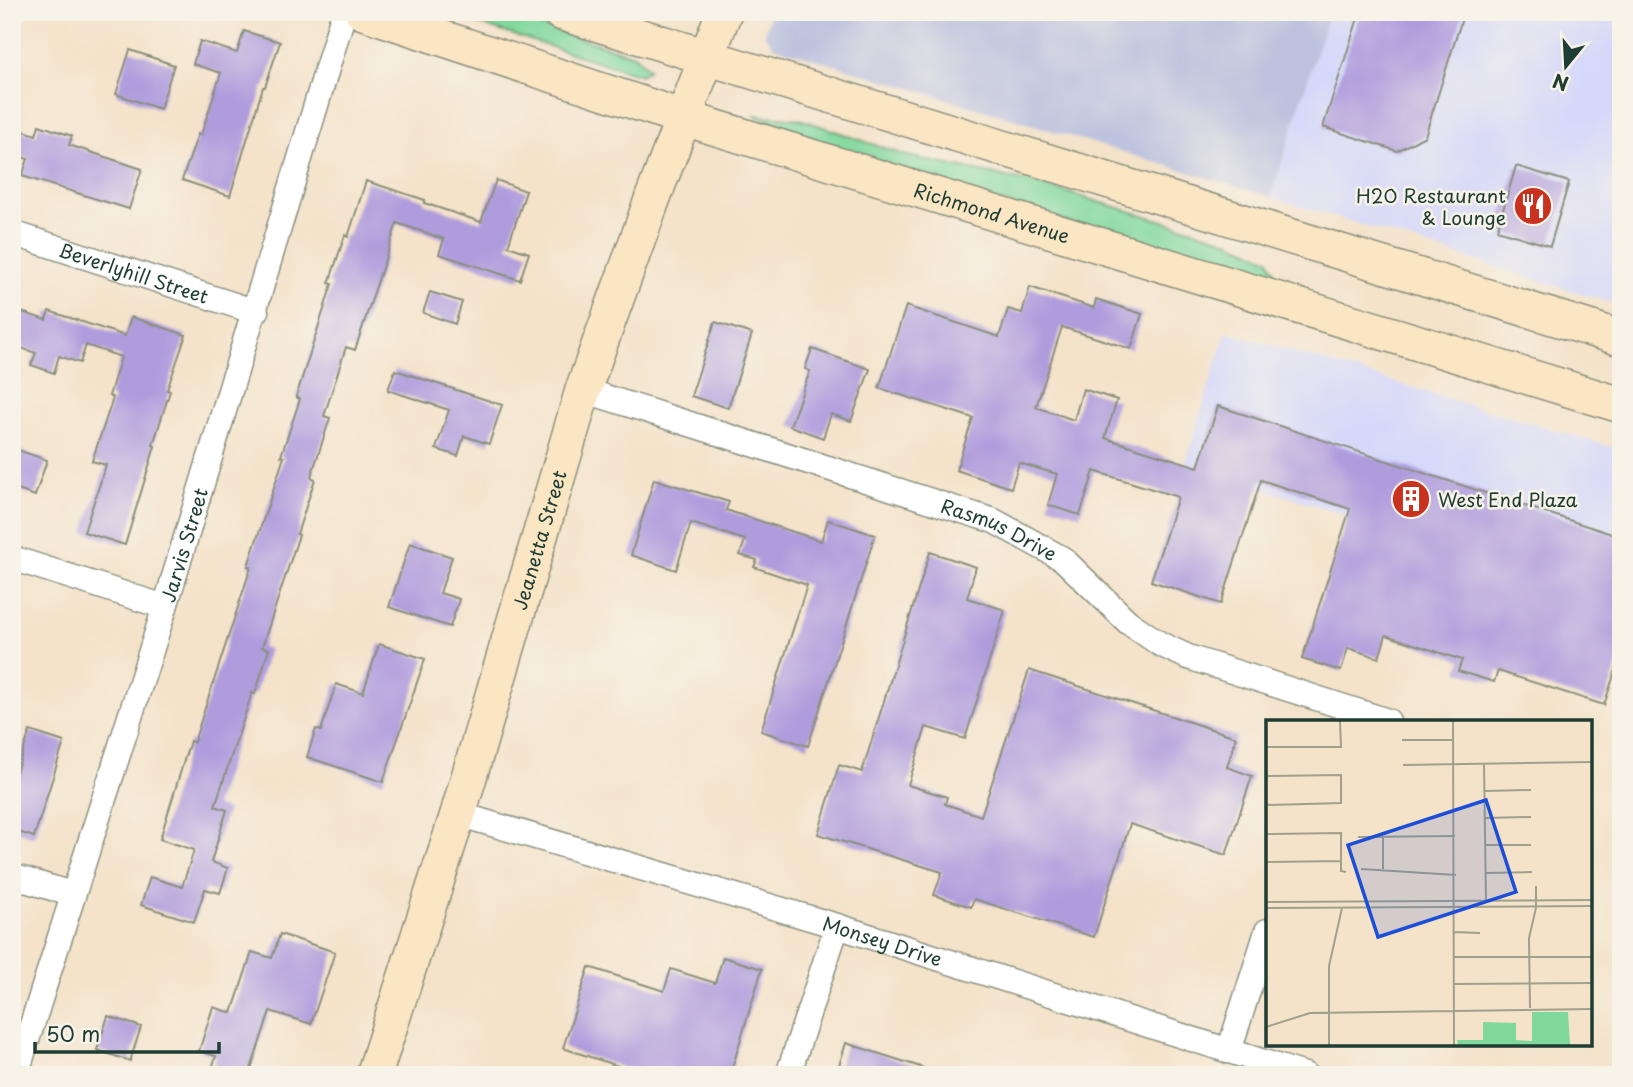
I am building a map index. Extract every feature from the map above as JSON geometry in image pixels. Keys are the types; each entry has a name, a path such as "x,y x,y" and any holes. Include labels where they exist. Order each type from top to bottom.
{"main road":[{"name":"Richmond Avenue","path":"363,12 684,118 1621,405"},
{"path":"560,12 1621,338"},
{"name":"Jeanetta Street","path":"374,1075 458,814 583,390 724,12"}],"street":[{"name":"Jarvis Street","path":"16,1075 165,607 256,312 344,12"},
{"name":"Beverlyhill Street","path":"12,233 256,312"},
{"name":"Rasmus Drive","path":"583,390 994,521 1063,559 1128,622 1160,644 1337,714 1381,720"},
{"path":"12,558 165,607"},
{"name":"Monsey Drive","path":"458,814 837,926 1305,1075"},
{"path":"12,876 72,894"},
{"path":"788,1075 837,926"},
{"path":"1229,1051 1266,934"}],"shaded area":[{"path":"771,12 1329,12 1271,197 775,47 764,34"},
{"path":"1329,12 1621,12 1621,306 1271,197"},
{"name":"West End Plaza","path":"1226,332 1621,450 1621,602 1185,464"}],"green space":[{"path":"423,12 495,12 634,55 649,69 640,75 482,25"},
{"path":"753,115 800,119 907,156 1038,184 1227,240 1269,259 1277,276 1229,271 883,166"}],"building":[{"path":"1360,12 1464,12 1425,136 1397,151 1323,127"},
{"path":"244,31 280,42 263,87 230,196 182,180 198,134 201,135 221,73 193,64 200,41 237,53"},
{"path":"130,50 174,65 160,109 116,94"},
{"path":"39,125 72,136 69,145 142,169 129,209 22,176 28,159 12,154 12,127 36,135"},
{"name":"H2O Restaurant & Lounge","path":"1516,166 1569,182 1550,246 1497,230"},
{"path":"496,180 526,191 508,246 529,253 520,280 439,254 444,239 397,223 355,350 346,347 324,416 330,418 311,477 315,479 262,647 269,649 215,806 227,810 211,862 228,868 220,893 205,889 194,922 141,905 150,877 182,887 194,850 160,839 190,741 194,742 251,567 248,566 300,399 296,397 332,284 329,283 345,235 348,237 366,181 481,222"},
{"path":"1030,287 1094,308 1096,299 1142,314 1131,349 1062,327 1036,407 1074,420 1083,389 1117,400 1105,438 1198,467 1218,406 1621,537 1621,654 1604,705 1498,671 1494,682 1458,671 1462,660 1386,635 1379,658 1348,648 1341,671 1302,659 1350,509 1261,480 1221,604 1151,581 1178,497 1094,471 1080,515 1048,505 1057,474 1019,463 1011,488 956,470 973,418 879,388 906,306 999,337 1008,309 1022,313"},
{"path":"430,292 462,302 455,324 423,313"},
{"path":"12,309 46,320 49,311 125,336 131,317 186,335 167,390 170,391 125,545 84,532 106,465 92,461 113,398 109,396 121,357 86,345 80,363 59,356 54,373 31,365 36,353 12,345"},
{"path":"715,322 752,334 728,408 691,396"},
{"path":"812,349 870,369 851,421 831,414 823,438 790,426 810,371 805,369"},
{"path":"395,370 502,405 489,444 464,436 458,456 436,449 449,410 388,390"},
{"path":"12,448 47,460 35,496 12,488"},
{"path":"654,479 729,502 726,510 821,541 828,520 875,535 808,746 761,731 807,585 754,567 757,560 740,555 745,540 691,523 676,570 631,555"},
{"path":"410,543 452,557 440,593 459,599 450,627 389,607"},
{"path":"930,552 976,567 967,598 1005,610 965,739 926,727 908,785 947,797 945,804 981,816 1029,670 1236,737 1227,767 1252,776 1226,855 1130,824 1094,937 974,899 971,907 934,895 942,872 818,834 839,765 862,772"},
{"path":"379,644 425,659 383,782 307,757 316,729 321,731 336,684 363,693"},
{"path":"30,731 64,742 34,837 12,830 12,784"},
{"path":"280,934 335,952 311,1024 270,1011 249,1075 210,1075 216,1056 199,1051 213,1007 232,1013 252,952 272,958"},
{"path":"723,957 762,969 730,1075 646,1075 563,1048 589,967 664,991 671,969 715,983"},
{"path":"108,1016 141,1027 130,1061 97,1050"},
{"path":"846,1043 933,1071 932,1075 836,1075"}],"place":[{"name":"H2O Restaurant & Lounge","path":"1533,206"},
{"name":"West End Plaza","path":"1411,499"}]}
